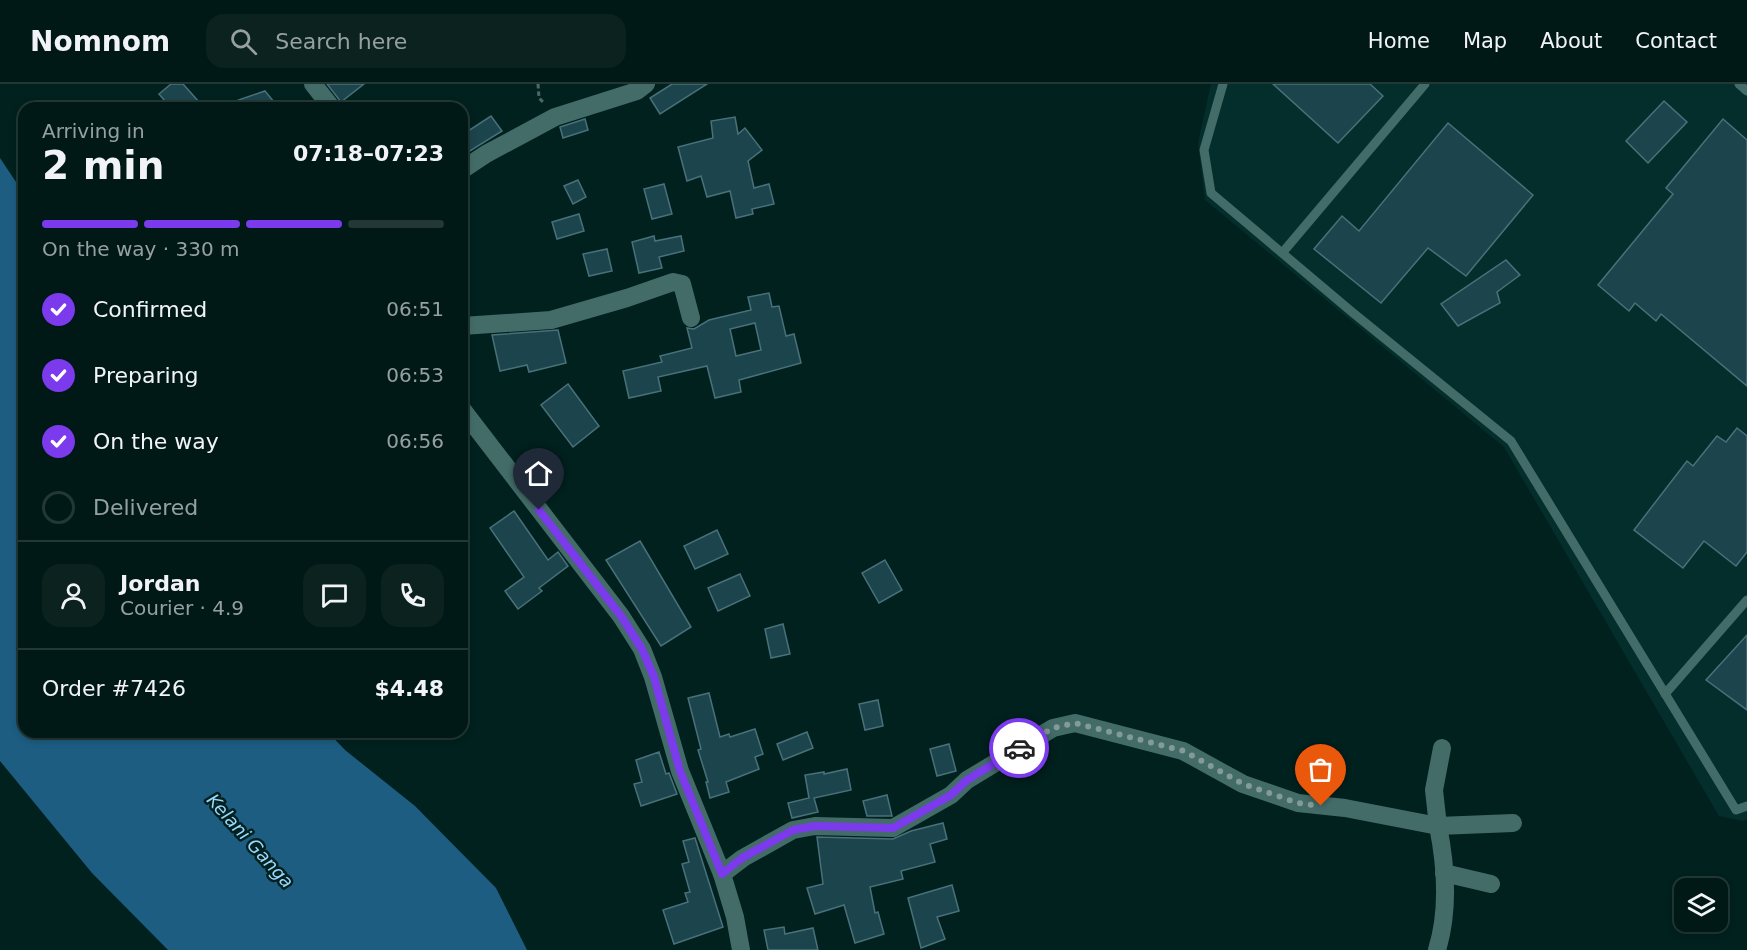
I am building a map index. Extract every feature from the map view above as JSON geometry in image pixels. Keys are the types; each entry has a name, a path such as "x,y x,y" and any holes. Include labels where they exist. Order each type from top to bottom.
{"street":[{"path":"313,84 327,102"},
{"path":"468,166 555,117 637,91 646,84"},
{"path":"468,326 551,321 673,282 682,284 691,318"},
{"path":"468,417 621,616 642,649 654,677 680,771 722,874 735,917 741,950"},
{"path":"722,874 742,858 793,830 815,826 893,828 951,795 967,780 1053,728 1075,723 1184,751 1243,784 1298,803 1345,808 1438,826 1513,823"},
{"path":"1437,950 1443,931 1444,873 1434,790 1442,748"},
{"path":"1444,873 1491,884"}],"lane":[{"path":"1223,84 1204,150 1211,193 1352,312 1511,441 1736,810 1747,806"},
{"path":"1283,252 1425,84"},
{"path":"1739,84 1747,91"},
{"path":"1665,694 1747,600"}],"path":[{"path":"538,84 539,98 555,117"}],"shaded area":[{"path":"1211,84 1747,84 1747,819 1743,821 1719,816 1504,447 1205,200 1198,143"}],"water":[{"name":"Kelani Ganga","path":"0,158 18,185 18,738 334,738 345,750 415,806 496,888 527,950 168,950 92,873 0,761"}],"building":[{"path":"171,84 183,84 199,102 166,102 159,94"},
{"path":"327,84 364,84 341,102"},
{"path":"672,84 707,84 660,114 650,98"},
{"path":"1273,84 1370,84 1383,96 1338,143"},
{"path":"265,91 274,102 233,102"},
{"path":"1664,101 1687,122 1648,163 1626,141"},
{"path":"491,116 502,131 468,152 468,131"},
{"path":"735,117 738,134 745,128 762,150 748,161 754,188 769,184 774,204 752,209 753,214 736,218 730,191 707,197 701,176 687,181 678,147 713,138 711,121"},
{"path":"585,119 588,130 563,138 560,127"},
{"path":"1723,119 1747,140 1747,386 1661,314 1656,321 1635,303 1629,311 1598,285 1673,194 1666,188"},
{"path":"1448,123 1533,195 1466,276 1428,248 1381,303 1314,249 1342,216 1359,231"},
{"path":"578,180 586,197 573,204 564,186"},
{"path":"664,184 672,214 652,219 644,189"},
{"path":"579,214 584,231 557,239 552,222"},
{"path":"654,236 655,241 681,236 684,251 659,257 662,268 639,273 632,242"},
{"path":"607,249 612,271 589,276 583,254"},
{"path":"1506,260 1520,275 1497,292 1500,303 1458,326 1441,304"},
{"path":"769,293 772,307 779,306 786,336 794,334 801,363 739,380 741,392 715,398 707,366 658,377 661,391 629,398 623,371 662,362 660,356 692,348 687,328 694,329 709,320 751,310 748,297","holes":["755,323 761,350 736,356 730,329"]},
{"path":"558,330 566,363 529,372 527,365 500,371 492,335"},
{"path":"568,384 599,426 573,447 541,405"},
{"path":"1737,428 1747,436 1747,552 1736,566 1704,541 1683,568 1634,530 1687,461 1693,466 1717,436 1726,442"},
{"path":"514,511 548,560 558,552 568,566 539,588 542,591 518,609 505,591 524,577 490,528"},
{"path":"717,530 728,554 695,569 684,546"},
{"path":"640,541 691,627 661,646 606,560"},
{"path":"885,560 902,590 879,603 862,573"},
{"path":"740,574 750,596 718,611 708,588"},
{"path":"783,624 790,654 771,658 765,629"},
{"path":"1747,635 1747,710 1706,680"},
{"path":"709,693 720,737 729,734 730,737 755,729 763,754 755,757 759,769 726,782 729,792 710,798 688,698"},
{"path":"878,700 883,726 865,730 859,704"},
{"path":"807,732 813,748 783,760 777,744"},
{"path":"949,744 956,771 937,776 930,749"},
{"path":"659,752 666,774 669,773 677,794 641,806 634,784 642,782 636,760"},
{"path":"847,769 851,790 814,798 818,812 792,818 788,803 809,798 805,775"},
{"path":"887,795 892,816 867,816 863,801"},
{"path":"943,823 947,839 930,844 935,862 901,871 903,879 870,887 875,913 878,912 884,934 855,943 844,905 815,914 807,888 823,884 817,837 893,839 911,831"},
{"path":"695,838 723,927 674,944 663,910 688,902 685,893 690,892 682,864 689,862 683,841"},
{"path":"952,885 959,911 937,917 945,939 921,948 908,898"},
{"path":"784,927 785,934 813,928 818,950 768,950 764,930"}],"way so far":[{"path":"1019,748 1053,728 1075,723 1184,751 1243,784 1298,803 1321,806"}],"route":[{"path":"539,510 621,616 642,649 654,677 680,771 722,874 742,858 793,830 815,826 893,828 951,795 967,780 1019,748"}]}
